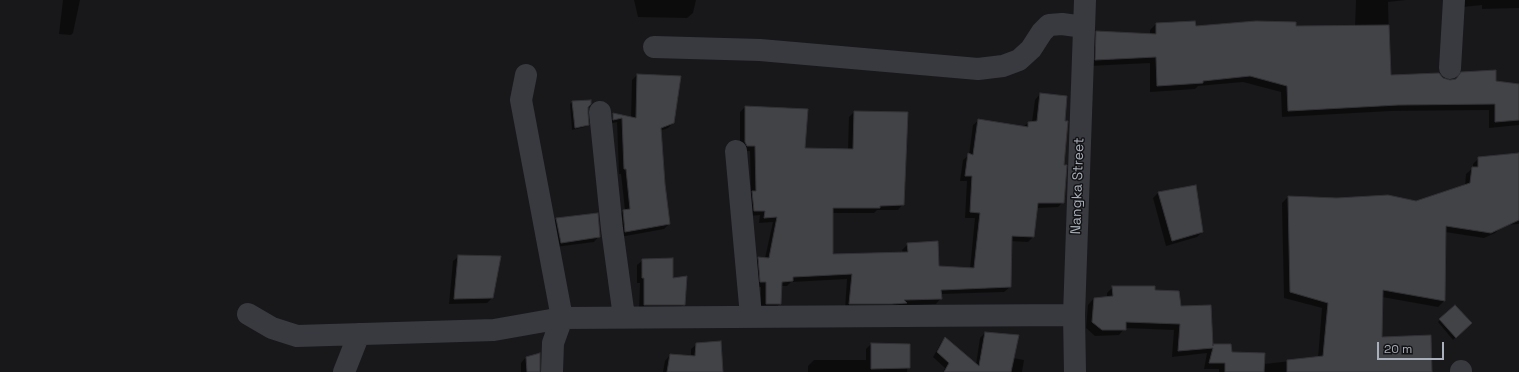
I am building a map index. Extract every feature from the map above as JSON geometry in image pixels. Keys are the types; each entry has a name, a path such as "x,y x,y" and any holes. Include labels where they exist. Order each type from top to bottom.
{"street":[{"name":"Nangka Street","path":"1075,372 1074,315 1085,0"},
{"path":"1450,68 1454,0"},
{"path":"654,47 760,50 978,69 1003,66 1019,60 1031,49 1042,32 1049,25 1062,24 1084,27"},
{"path":"526,75 521,100 562,318 553,343 552,372"},
{"path":"600,112 612,229 624,317"},
{"path":"736,151 751,316"},
{"path":"248,314 272,328 297,336 494,330 562,318 1074,315"},
{"path":"344,372 359,334"}],"building":[{"path":"1195,21 1196,26 1256,21 1296,22 1296,26 1389,25 1391,75 1439,73 1443,78 1450,80 1456,79 1461,72 1496,70 1496,81 1519,84 1519,120 1495,122 1495,104 1398,105 1288,111 1287,86 1250,76 1203,81 1203,83 1157,86 1156,57 1095,60 1096,31 1156,34 1156,23"},
{"path":"637,74 681,76 674,123 661,128 665,184 670,224 625,232 623,210 630,209 626,169 624,169 622,118 613,120 613,113 636,118"},
{"path":"1040,93 1067,96 1065,121 1068,121 1064,165 1067,165 1064,203 1038,203 1034,237 1012,236 1011,287 941,290 942,299 904,300 907,303 849,304 852,274 793,277 793,281 782,282 781,304 766,304 766,282 760,282 758,257 769,258 777,217 764,218 765,211 754,211 752,191 756,191 755,146 747,146 745,142 745,106 808,109 805,148 853,149 854,111 908,112 904,205 880,206 880,208 833,208 833,254 908,252 907,243 938,241 939,266 974,268 980,213 970,212 972,176 965,176 968,153 973,155 978,119 1028,127 1028,122 1037,121"},
{"path":"591,100 591,104 588,107 589,125 575,128 572,101"},
{"path":"1519,153 1519,220 1491,233 1446,226 1445,301 1383,290 1382,337 1431,335 1432,372 1287,372 1287,360 1323,356 1328,303 1290,292 1288,196 1337,198 1388,195 1416,201 1470,183 1472,167 1478,167 1478,157"},
{"path":"1196,185 1203,232 1172,241 1158,192"},
{"path":"598,213 600,237 561,243 556,218"},
{"path":"458,255 501,256 493,298 454,299"},
{"path":"673,258 673,278 687,276 685,305 644,305 642,259"},
{"path":"1112,286 1155,286 1155,290 1179,291 1181,306 1211,305 1213,346 1213,344 1231,344 1232,352 1265,353 1264,372 1225,372 1225,363 1209,363 1213,348 1178,351 1180,324 1126,322 1126,330 1102,330 1092,322 1094,298 1113,296"},
{"path":"1455,305 1472,323 1456,338 1439,319"},
{"path":"985,332 1019,335 1011,372 944,372 949,363 937,352 945,337 979,366"},
{"path":"721,341 723,372 667,372 670,354 695,356 696,343"},
{"path":"871,343 910,344 910,368 871,369"},
{"path":"540,353 540,372 527,372 526,357"}]}
